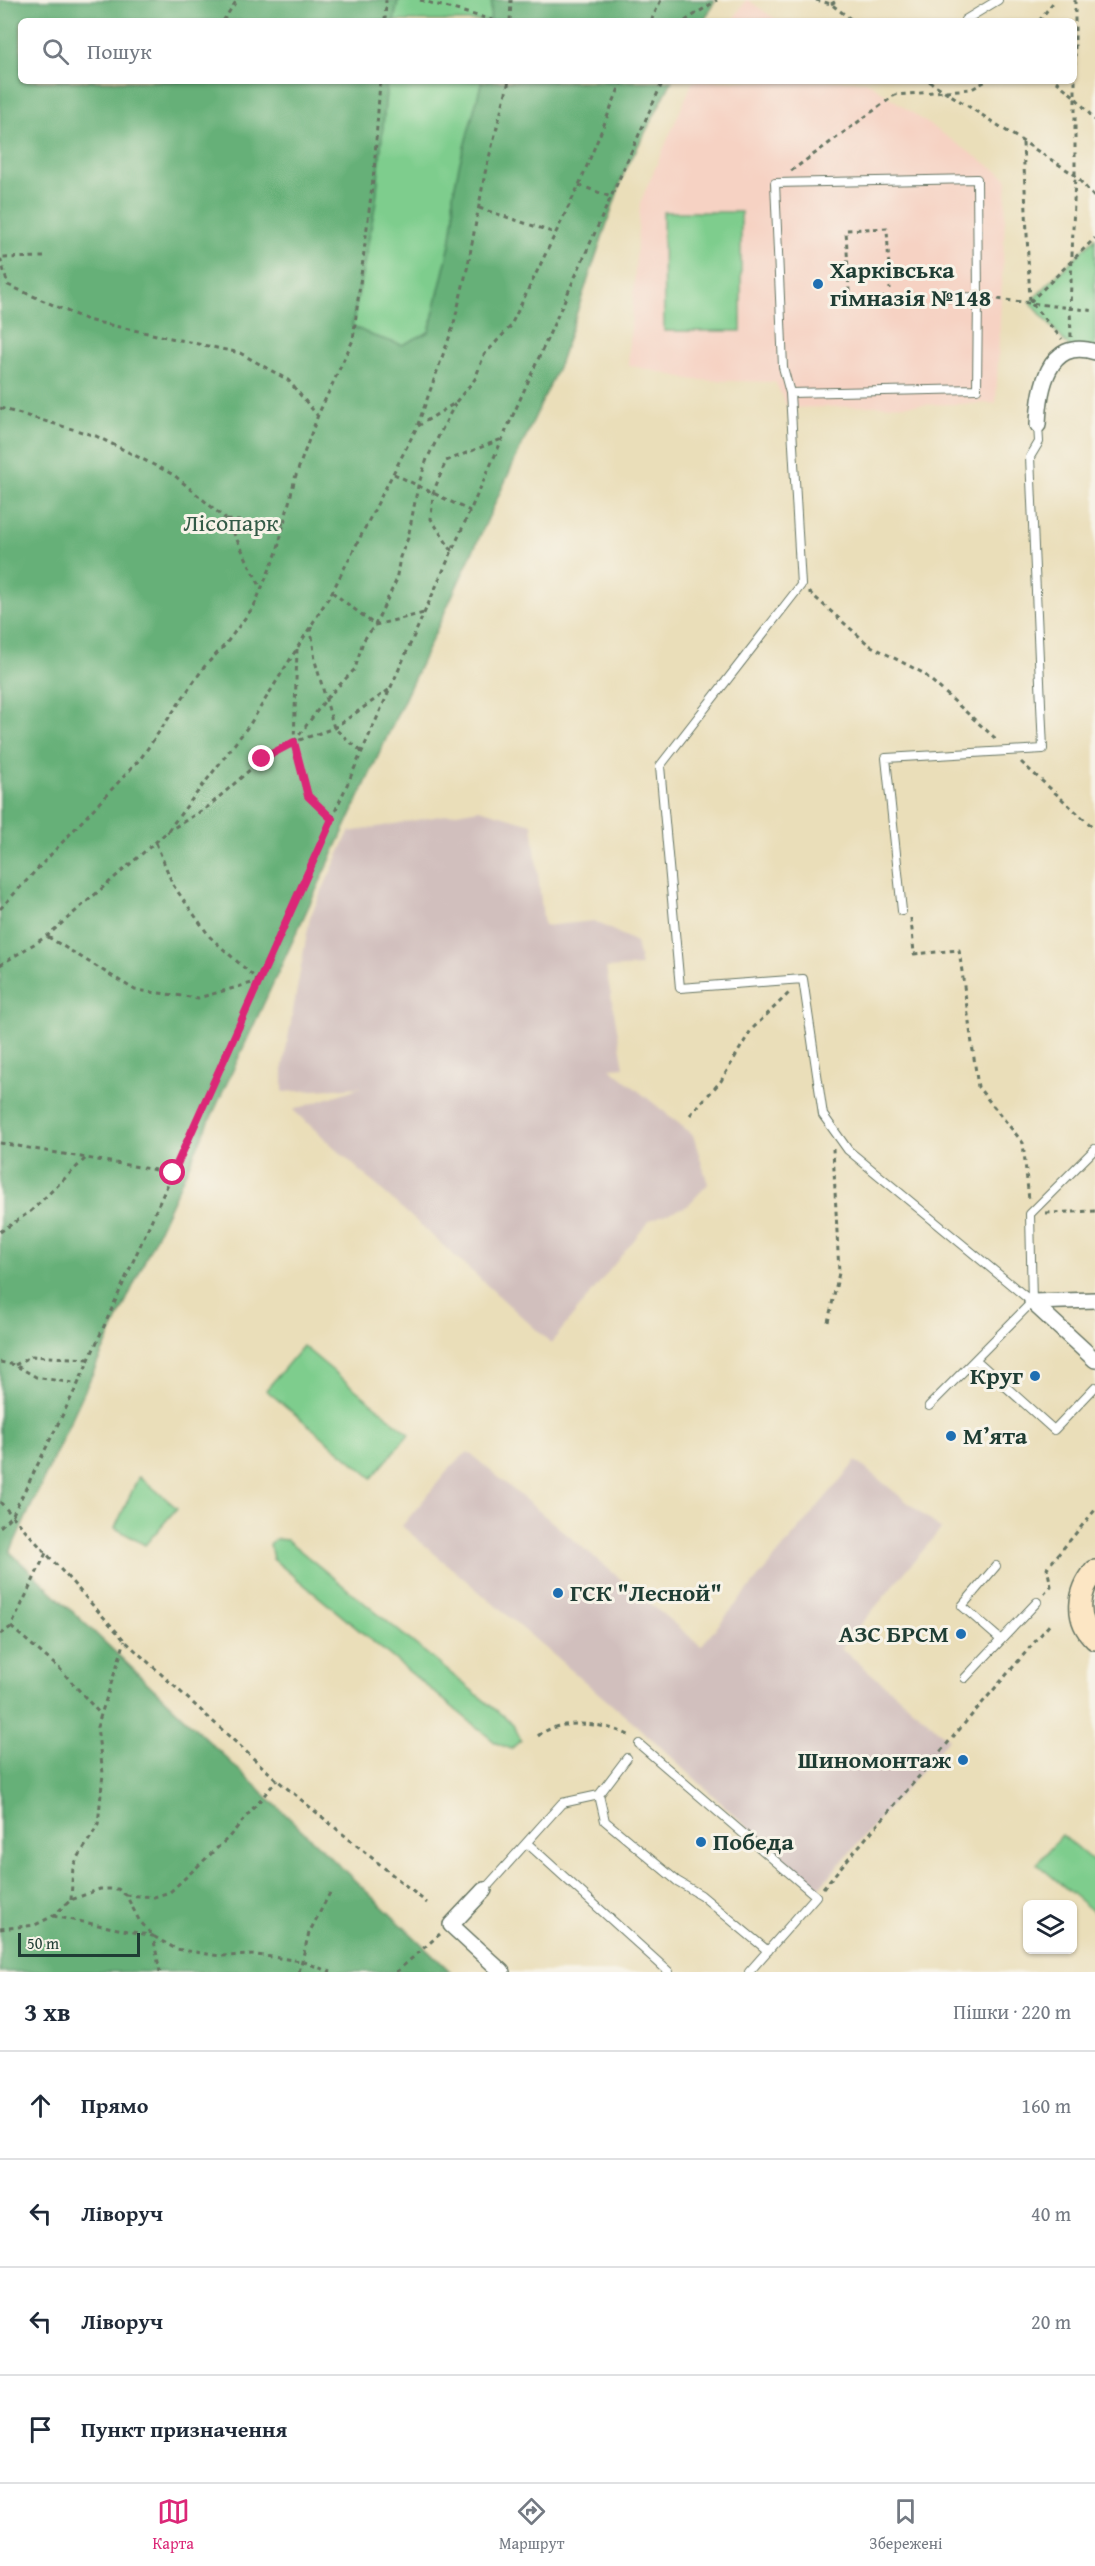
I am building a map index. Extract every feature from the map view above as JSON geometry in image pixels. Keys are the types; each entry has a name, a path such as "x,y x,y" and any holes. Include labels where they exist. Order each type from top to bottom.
{"main road":[{"path":"1095,1571 1084,1586 1080,1605 1081,1618 1088,1632 1095,1639"}],"street":[{"path":"1038,425 1042,382 1053,362 1072,350 1095,352"},
{"path":"1032,1302 1095,1300"},
{"path":"1032,1302 1095,1359"},
{"path":"484,1890 451,1925 502,1972"}],"lane":[{"path":"968,18 998,0"},
{"path":"790,393 977,389 977,179 775,183 783,367 790,393 801,585 660,766 680,988 803,979 823,1115 848,1150 1032,1302"},
{"path":"937,298 978,297"},
{"path":"850,303 902,300"},
{"path":"906,910 886,758 1043,749 1030,457 1039,442 1038,425"},
{"path":"929,1406 1032,1302 1030,1214 1095,1149"},
{"path":"976,1360 1054,1430 1095,1387"},
{"path":"996,1566 962,1606 1001,1640"},
{"path":"965,1678 1037,1602"},
{"path":"639,1744 816,1896 749,1972"},
{"path":"484,1890 528,1844 562,1803 599,1795 627,1758"},
{"path":"599,1795 605,1821 677,1881 701,1895 768,1951"},
{"path":"528,1844 669,1972"}],"path":[{"path":"225,18 237,0"},
{"path":"385,18 387,0"},
{"path":"420,0 485,18"},
{"path":"510,18 511,0"},
{"path":"652,18 661,0"},
{"path":"690,18 717,0"},
{"path":"816,0 831,4 849,18"},
{"path":"831,4 838,0"},
{"path":"1041,18 1056,0"},
{"path":"1075,0 1075,18"},
{"path":"0,909 141,758 204,667 225,645 254,606 278,552 295,478 318,416 353,340 374,171 380,84"},
{"path":"0,966 47,936 166,833 250,724 332,592 417,427 453,327 508,84"},
{"path":"294,742 305,731 326,699 355,669 363,641 375,625 396,581 400,557 408,538 418,486 427,459 455,403 475,379 484,355 510,327 535,280 579,185 621,84"},
{"path":"0,1527 13,1514 78,1384 662,84"},
{"path":"933,84 1075,175 1095,198"},
{"path":"775,183 895,95 972,89 981,84"},
{"path":"1060,84 1075,97 1095,120"},
{"path":"1072,350 1070,309 1075,175 1075,84"},
{"path":"1023,143 1030,302 1072,350"},
{"path":"579,185 611,197"},
{"path":"479,208 555,233"},
{"path":"850,303 846,230 887,228 891,301"},
{"path":"1030,302 1095,238"},
{"path":"44,257 0,258 8,285 87,320 240,353 288,380 318,416"},
{"path":"978,297 1095,311"},
{"path":"417,427 455,403"},
{"path":"0,408 96,436 174,475 227,520 261,588"},
{"path":"452,551 431,519 433,493 446,460 502,439"},
{"path":"394,474 470,511"},
{"path":"227,520 284,524"},
{"path":"801,585 869,645 923,673 1095,829"},
{"path":"332,592 375,625"},
{"path":"375,625 424,613"},
{"path":"311,626 315,662 334,728 362,752"},
{"path":"297,647 294,681 294,742 308,796 332,819"},
{"path":"166,833 209,806 262,759 294,742 334,728 390,688"},
{"path":"156,843 173,885 210,937 259,981"},
{"path":"906,910 914,954 959,950 978,1087 1023,1143 1030,1214 1095,1210"},
{"path":"47,936 135,990 198,998 259,981"},
{"path":"690,1115 721,1081 751,1030 803,979"},
{"path":"828,1322 839,1273 832,1127"},
{"path":"0,1143 173,1173"},
{"path":"0,1232 31,1211 87,1157"},
{"path":"15,1365 32,1356 89,1359"},
{"path":"0,1362 15,1365 36,1377 78,1384"},
{"path":"0,1502 124,1641 277,1780 427,1903"},
{"path":"1037,1602 1051,1586 1047,1568 1095,1510"},
{"path":"0,1634 10,1627 46,1553"},
{"path":"816,1896 1051,1623"},
{"path":"10,1627 60,1669 101,1716"},
{"path":"71,1900 73,1866 98,1825 103,1773 97,1726 124,1641"},
{"path":"538,1736 547,1728 595,1724 618,1728 639,1744"},
{"path":"126,1895 154,1897 170,1892 228,1838 277,1780"},
{"path":"0,1929 35,1925 53,1917 71,1900 100,1889 118,1889 126,1895 139,1920 153,1936 160,1972"},
{"path":"299,1972 309,1933 332,1889"},
{"path":"53,1917 153,1936 176,1948 220,1956 257,1955 301,1961 331,1972"},
{"path":"396,1972 432,1941"}],"shaded area":[{"path":"748,0 774,18 734,18"},
{"name":"Харківська гімназія №148","path":"692,84 870,84 1007,178 996,403 788,408 775,382 694,380 628,365 640,203"},
{"path":"479,809 532,824 544,926 594,921 636,942 641,966 606,968 624,1067 610,1068 693,1135 708,1184 687,1206 650,1220 551,1343 293,1110 361,1087 283,1092 283,1066 310,917 349,832"},
{"path":"468,1452 701,1646 856,1461 941,1529 841,1648 949,1739 816,1891 651,1738 402,1526 454,1463"}],"green space":[{"name":"Лісопарк","path":"0,0 398,0 395,18 18,18 18,84 387,84 376,201 352,326 373,336 402,345 429,332 450,245 454,216 453,195 459,166 481,84 670,84 624,173 559,365 10,1552 451,1972 0,1972"},
{"path":"398,0 492,0 490,18 395,18"},
{"path":"492,0 715,0 706,18 490,18"},
{"path":"387,84 481,84 459,166 453,195 454,216 450,245 429,332 402,345 373,336 352,326 376,201"},
{"path":"663,212 741,212 741,331 664,331"},
{"path":"1095,238 1095,352 1072,350 1030,302"},
{"path":"303,1346 409,1434 372,1478 266,1390"},
{"path":"139,1476 177,1508 145,1545 115,1528"},
{"path":"276,1539 287,1540 513,1724 521,1740 511,1749 496,1743 273,1559 270,1545"},
{"path":"1062,1835 1095,1863 1095,1913 1037,1864"}],"place":[{"name":"Харківська гімназія №148","path":"818,284"},
{"name":"Круг","path":"1035,1376"},
{"name":"Мʼята","path":"951,1436"},
{"name":"ГСК \"Лесной\"","path":"558,1593"},
{"name":"АЗС БРСМ","path":"961,1634"},
{"name":"Шиномонтаж","path":"963,1760"},
{"name":"Победа","path":"701,1842"}],"route":[{"path":"173,1173 332,819 308,796 294,742 262,759"}]}
